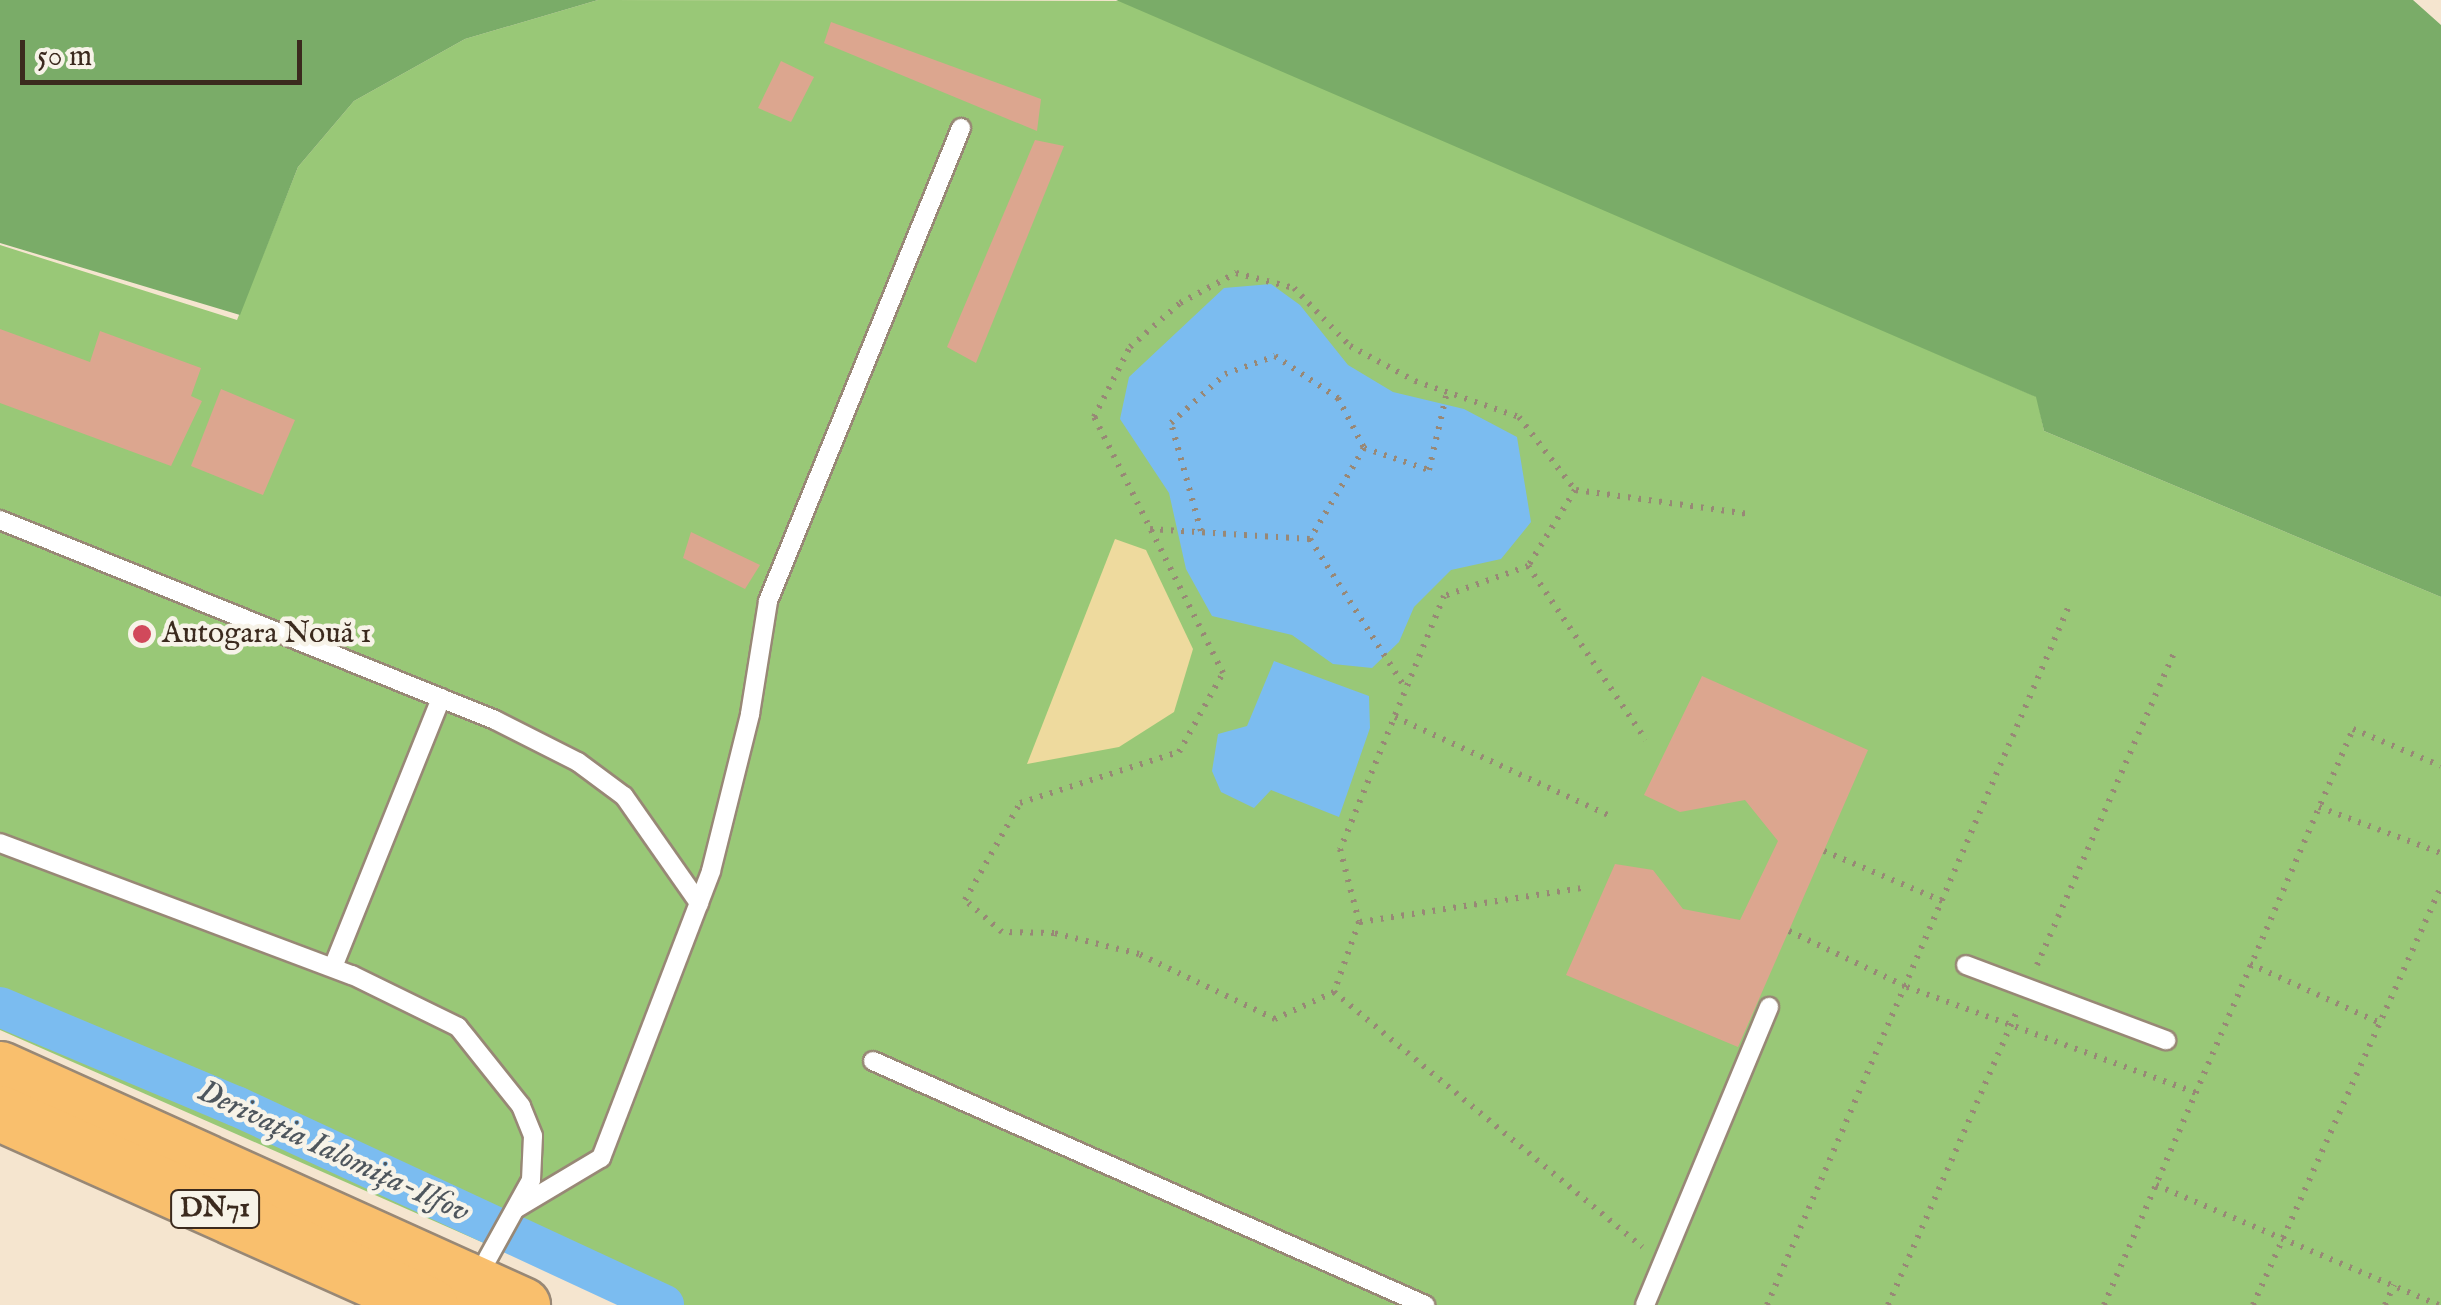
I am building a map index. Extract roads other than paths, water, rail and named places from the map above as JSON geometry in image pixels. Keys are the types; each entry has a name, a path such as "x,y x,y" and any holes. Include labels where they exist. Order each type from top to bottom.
{"main road":[{"name":"DN71","path":"0,1070 475,1291"},
{"name":"DN71","path":"0,1113 475,1291"}],"lane":[{"path":"517,1208 601,1158 699,903 750,714 768,601 961,128"},
{"path":"0,520 441,698 578,762 624,796 699,903"},
{"path":"334,968 441,698"},
{"path":"0,842 334,968 458,1027 521,1106 533,1136 532,1165 517,1208 475,1291"},
{"path":"1966,965 2166,1040"},
{"path":"1645,1305 1769,1007"},
{"path":"873,1062 1425,1305"}],"water":[{"path":"1271,284 1300,305 1348,365 1393,392 1464,409 1517,437 1531,522 1501,559 1451,570 1414,607 1399,642 1372,668 1333,664 1292,635 1212,616 1186,569 1169,493 1120,419 1129,377 1224,288"},
{"path":"1274,661 1369,696 1370,728 1339,817 1271,790 1254,808 1221,792 1212,771 1218,734 1247,726"}],"waterway":[{"name":"Derivația Ialomița-Ilfov","path":"0,1007 236,1106 664,1305"}],"place":[{"name":"Autogara Nouă 1","path":"142,634"}]}
